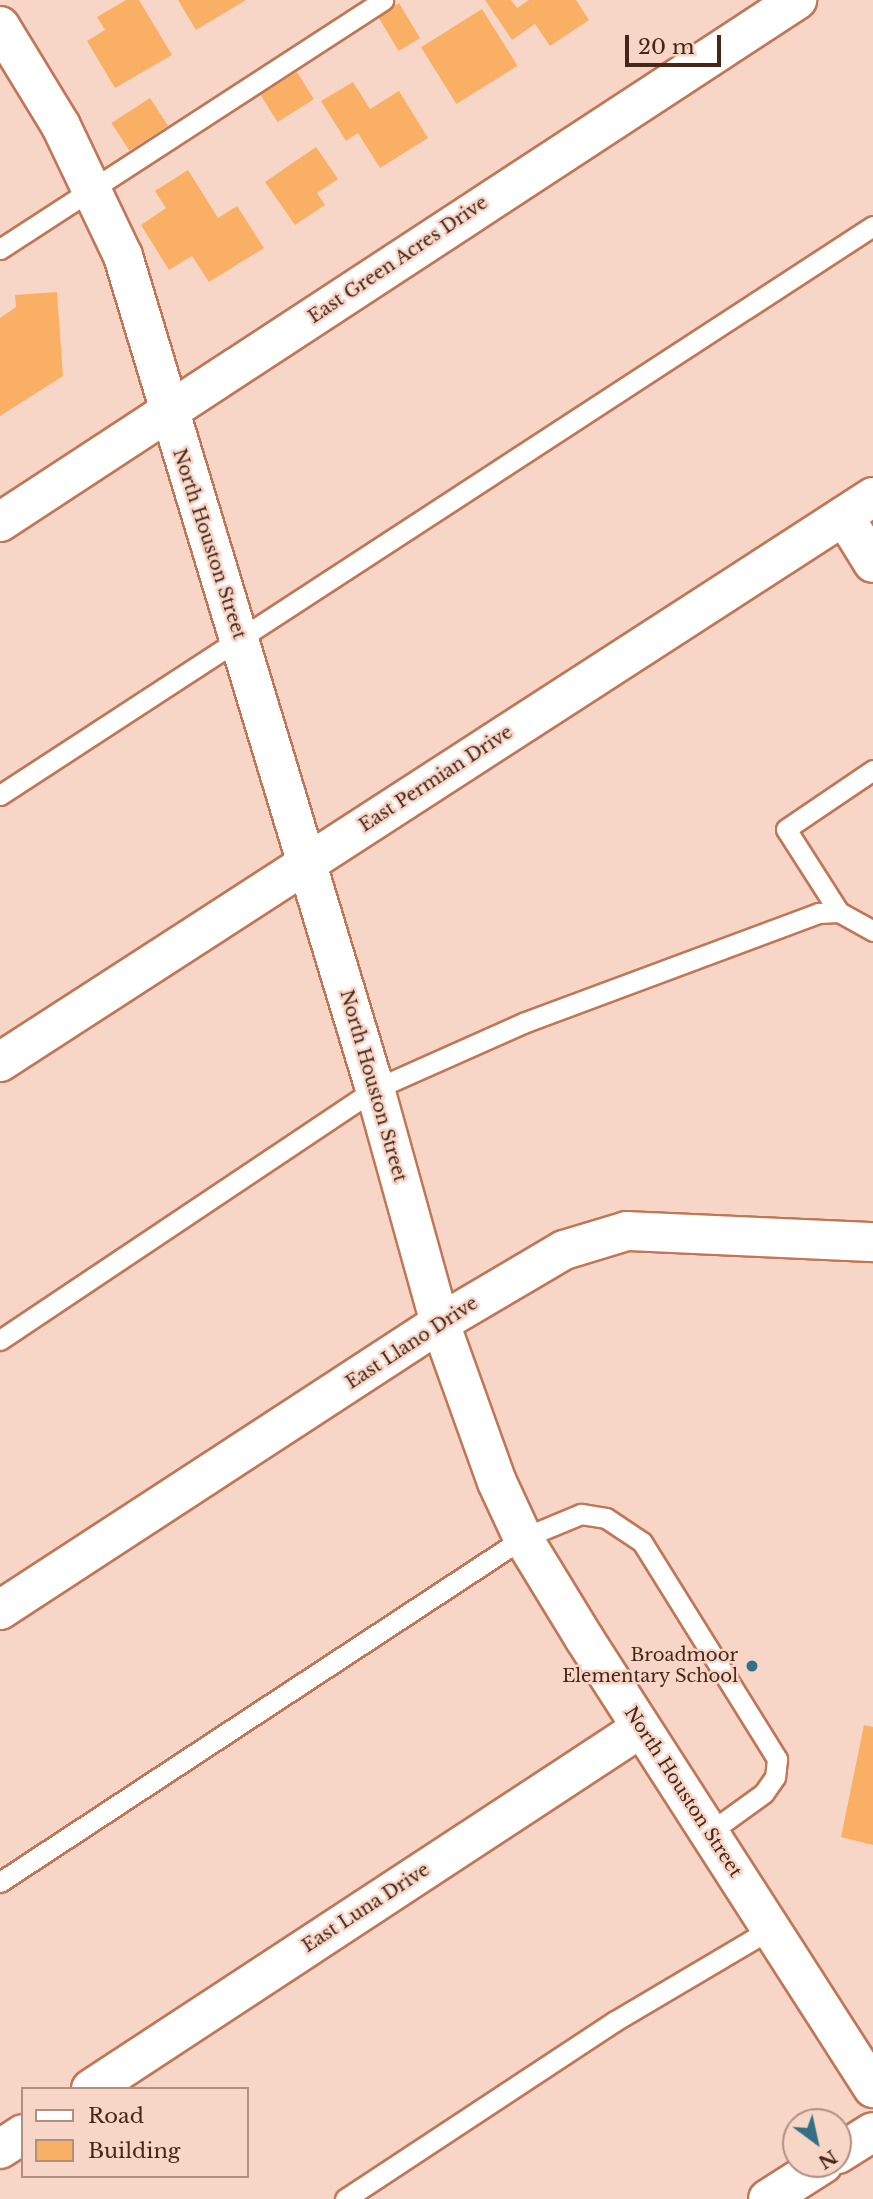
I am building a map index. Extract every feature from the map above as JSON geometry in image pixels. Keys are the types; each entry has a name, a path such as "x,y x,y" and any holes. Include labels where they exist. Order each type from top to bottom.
{"street":[{"name":"East Green Acres Drive","path":"0,523 797,0"},
{"name":"North Houston Street","path":"0,26 93,188 124,256 169,413 375,1089 440,1324 497,1482 523,1538 641,1728 873,2088"},
{"path":"858,507 873,563"},
{"name":"East Permian Drive","path":"0,1062 858,507"},
{"name":"East Llano Drive","path":"0,1610 440,1324 564,1250 627,1231 873,1242"},
{"name":"East Luna Drive","path":"94,2087 641,1728"},
{"path":"852,2145 873,2132"},
{"path":"0,2148 21,2135"},
{"path":"768,2199 800,2178"}],"lane":[{"path":"0,249 383,0"},
{"path":"0,794 873,226"},
{"path":"873,770 786,829 839,912 873,930"},
{"path":"0,1340 375,1089 523,1023 818,913 839,912"},
{"path":"0,1882 523,1538 582,1514 594,1514 642,1542 771,1744 777,1759 775,1777 764,1793 710,1832"},
{"path":"345,2199 615,2021 772,1928"}],"building":[{"path":"126,0 139,0 172,55 115,88 87,41 105,30 97,17"},
{"path":"178,0 246,0 196,30"},
{"path":"485,0 511,0 517,8 529,0 576,0 589,20 550,46 535,24 512,40"},
{"path":"399,3 420,38 399,51 378,16"},
{"path":"482,9 518,66 456,104 421,47"},
{"path":"297,72 314,99 277,122 261,95"},
{"path":"353,82 370,109 399,91 428,138 380,168 358,133 346,141 321,101"},
{"path":"150,98 168,126 129,151 111,123"},
{"path":"316,147 338,179 317,193 325,205 295,225 265,182"},
{"path":"188,170 218,218 237,206 264,248 209,282 192,256 169,270 141,225 166,208 155,191"},
{"path":"57,292 63,376 0,416 0,318 16,307 15,295"},
{"path":"864,1725 873,1727 873,1845 841,1837"}],"place":[{"name":"Broadmoor Elementary School","path":"752,1666"}]}
